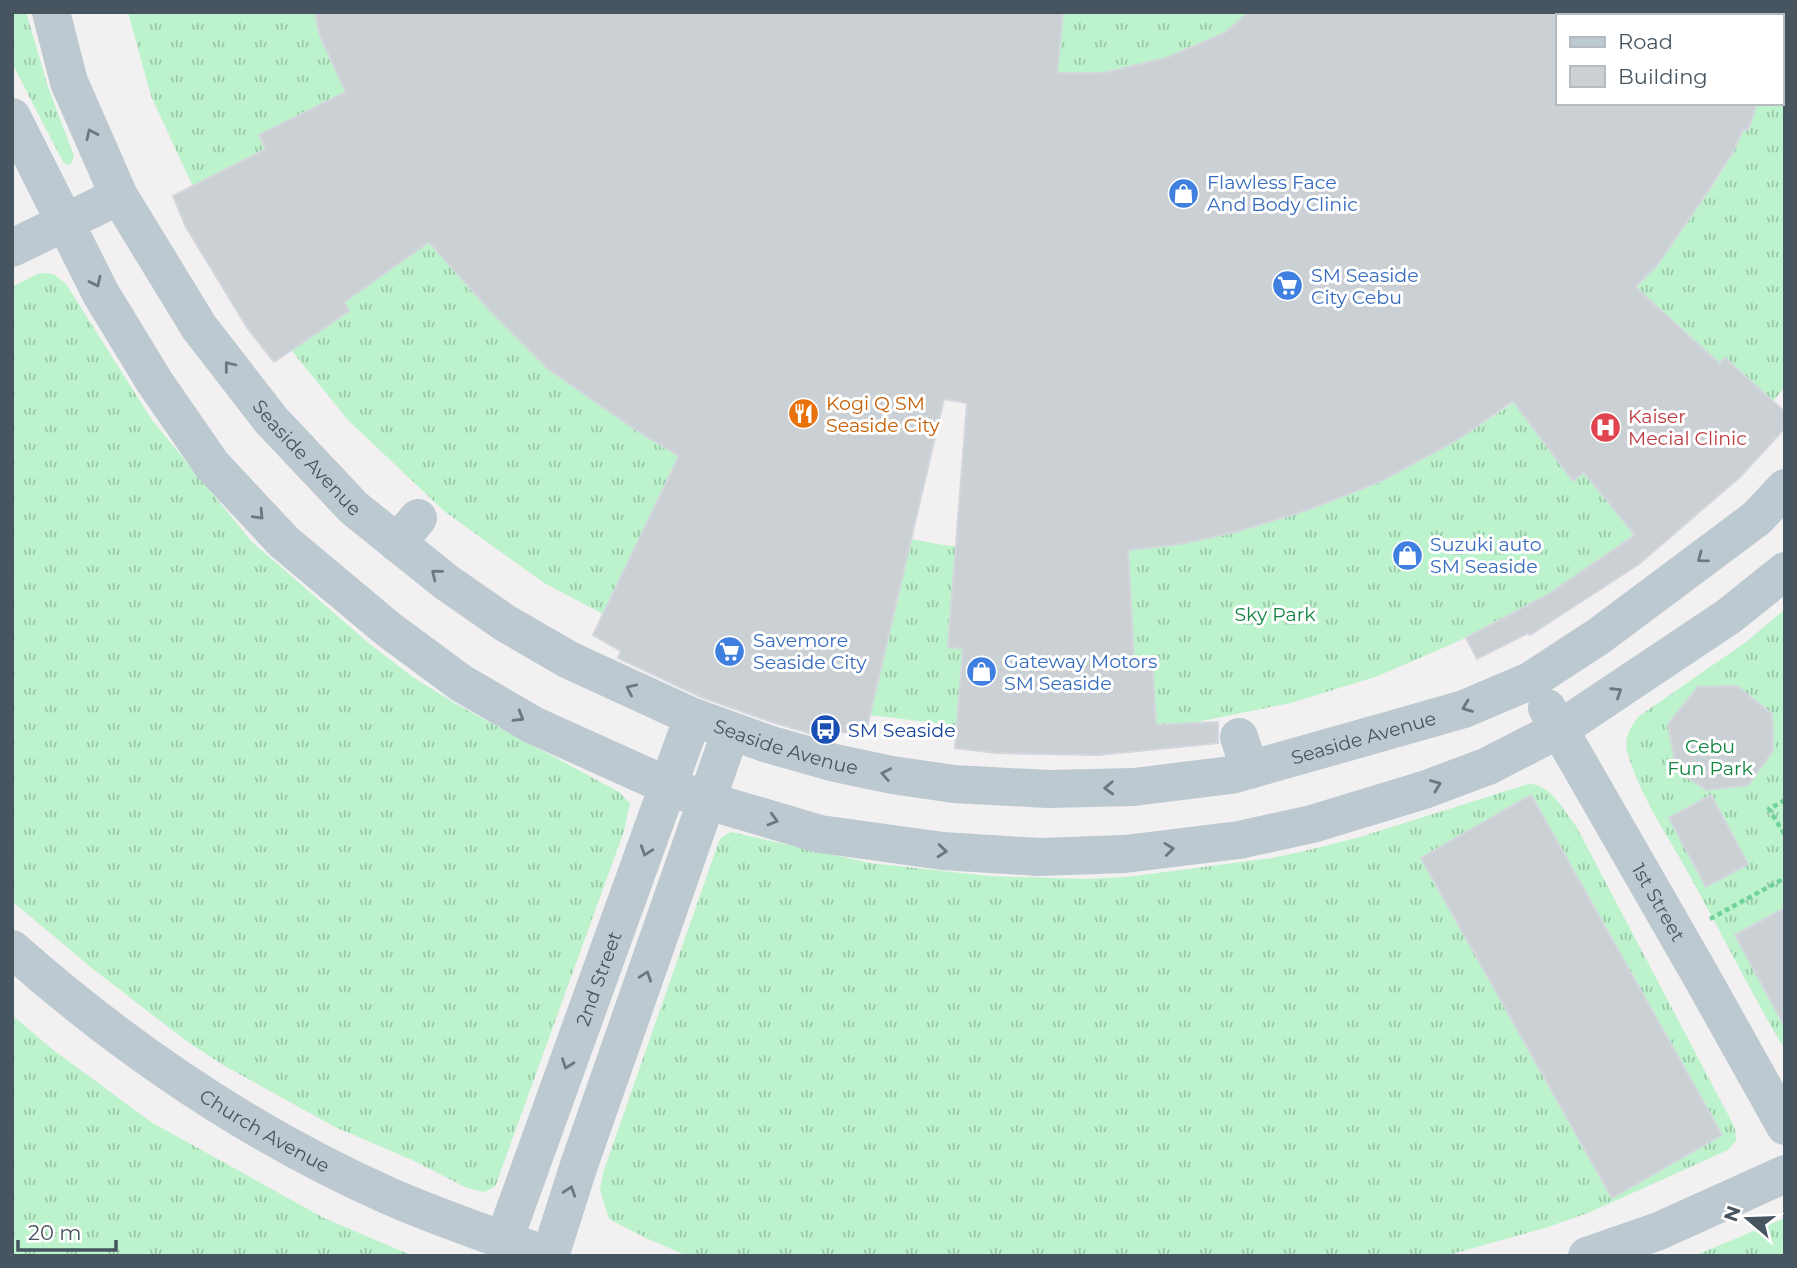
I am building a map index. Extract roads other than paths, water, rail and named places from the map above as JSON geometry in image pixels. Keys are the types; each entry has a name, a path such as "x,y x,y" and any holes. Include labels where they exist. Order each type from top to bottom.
{"street":[{"name":"Seaside Avenue","path":"51,12 69,82 119,196 199,327 271,420 354,508 407,531 446,582 505,623 569,660 693,717 835,763 954,784 1048,789 1134,787 1231,775 1245,754 1464,709 1530,681 1599,636 1757,517 1785,488"},
{"path":"12,117 101,294 154,381 212,465 284,542 388,629 461,683 533,725 668,786 708,801 820,834 943,851 1039,857 1125,854 1239,840 1312,824 1424,790 1488,766 1560,729 1729,616 1785,570"},
{"path":"12,248 119,196"},
{"name":"1st Street","path":"1530,681 1560,729 1785,1126"},
{"name":"2nd Street","path":"504,1240 693,717"},
{"path":"549,1256 731,731"},
{"name":"Church Avenue","path":"12,949 61,993 194,1089 270,1135 387,1195 459,1225 549,1256"},
{"path":"1587,1256 1659,1231 1785,1174"}],"place":[{"name":"Flawless Face And Body Clinic","path":"1184,193"},
{"name":"SM Seaside City Cebu","path":"1288,286"},
{"name":"Kogi Q SM Seaside City","path":"803,414"},
{"name":"Kaiser Mecial Clinic","path":"1605,427"},
{"name":"Suzuki auto SM Seaside","path":"1407,555"},
{"name":"Savemore Seaside City","path":"730,651"},
{"name":"Gateway Motors SM Seaside","path":"981,672"},
{"name":"SM Seaside","path":"825,730"}],"park label":[{"name":"Sky Park","path":"1275,614"},
{"name":"Cebu Fun Park","path":"1710,757"}]}
